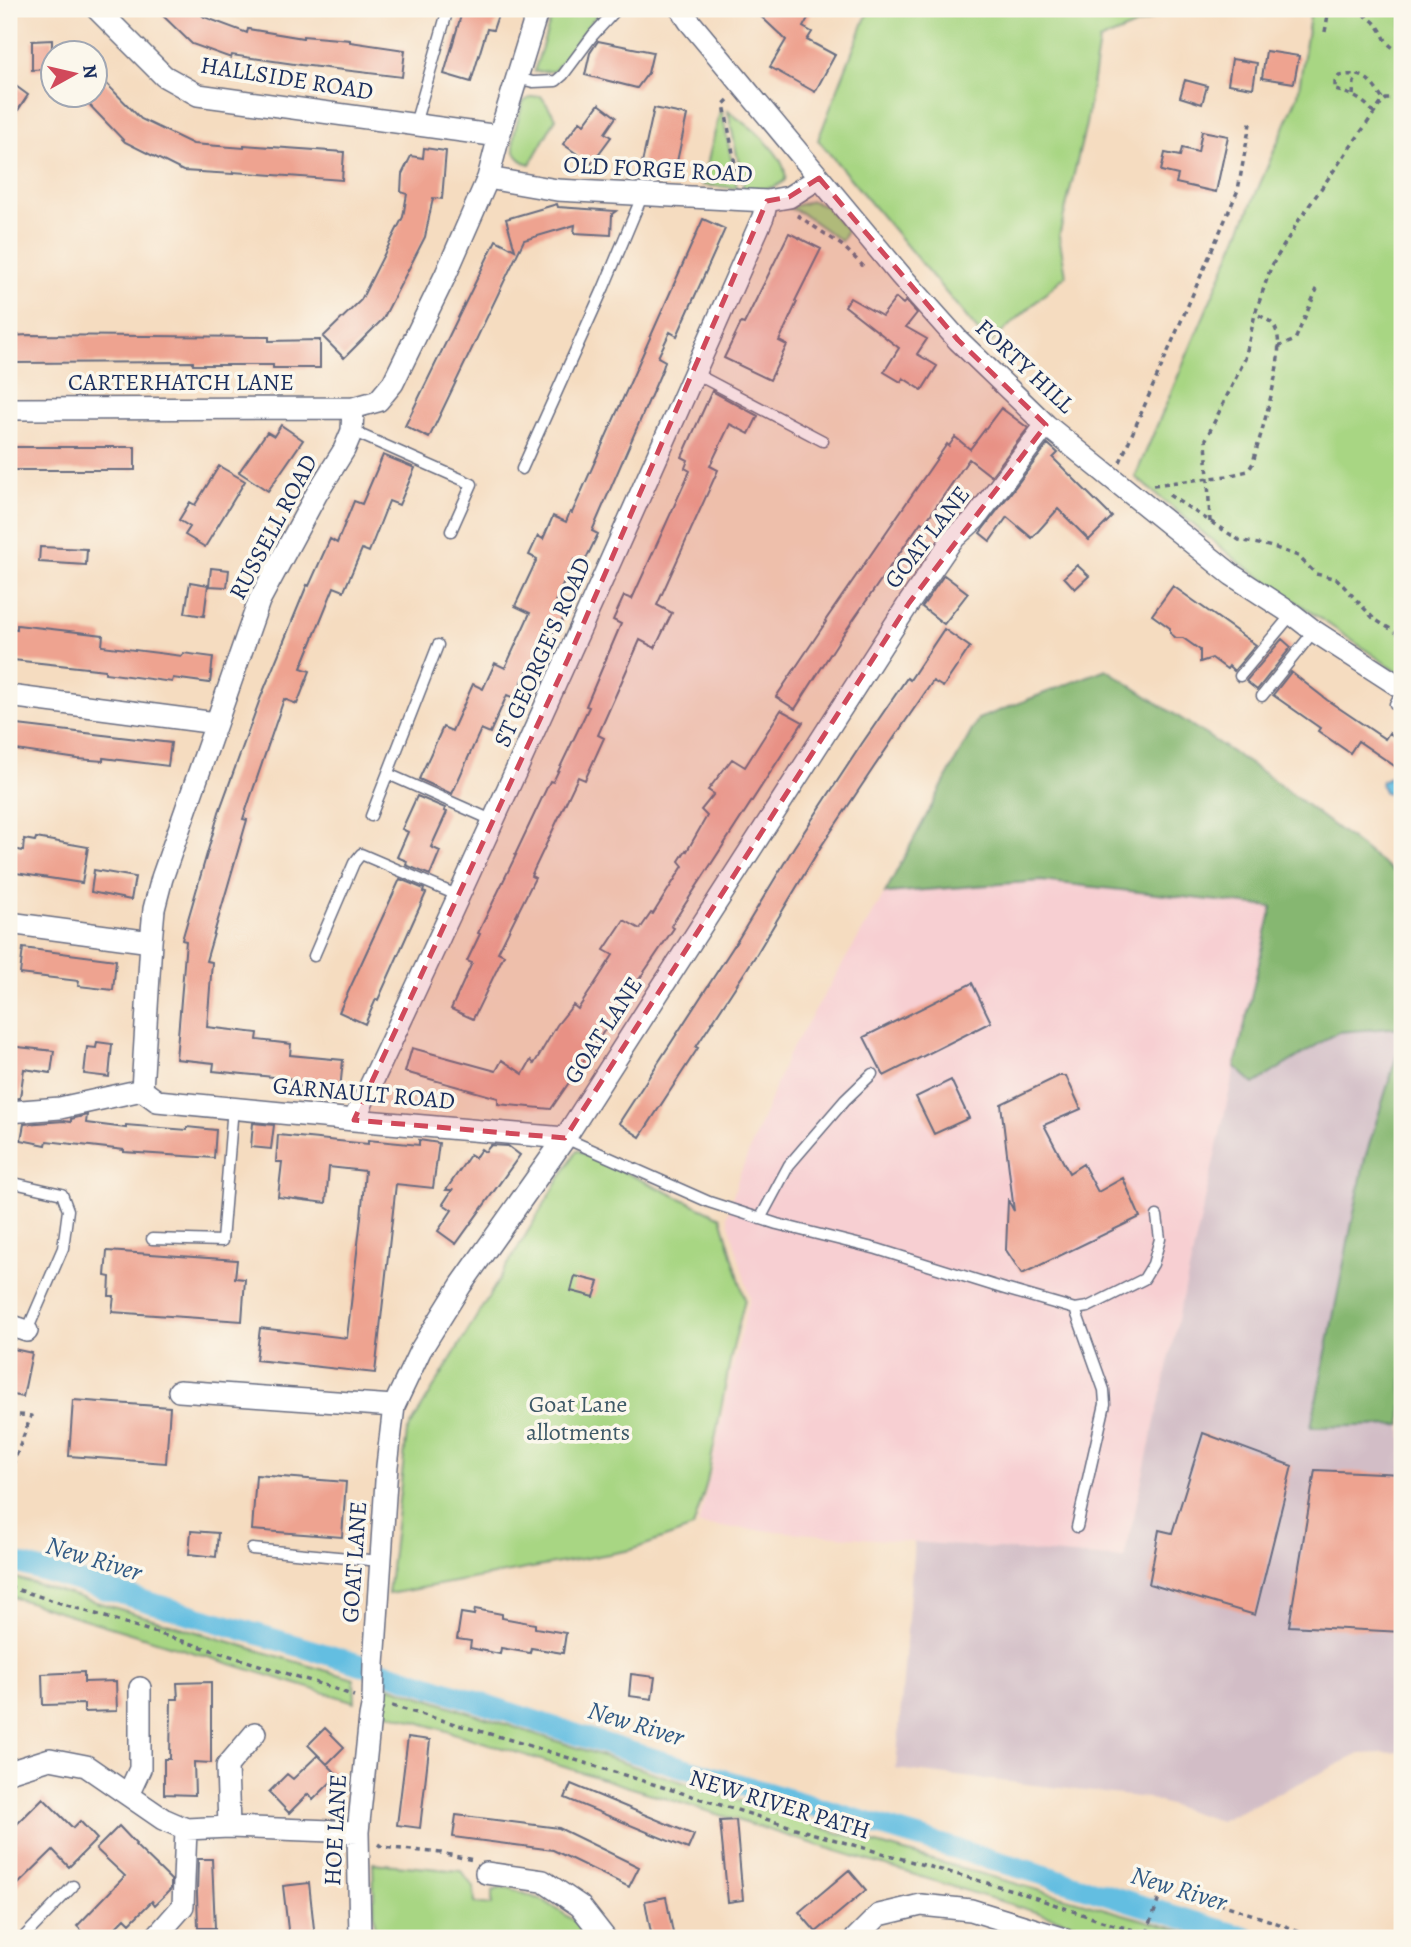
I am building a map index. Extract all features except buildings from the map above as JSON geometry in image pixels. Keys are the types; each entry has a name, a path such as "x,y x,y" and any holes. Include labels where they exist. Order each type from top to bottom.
{"street":[{"name":"HALLSIDE ROAD","path":"97,9 164,76 198,95 499,136"},
{"path":"352,408 378,401 393,383 446,275 488,178 538,9"},
{"name":"FORTY HILL","path":"681,9 901,276 958,340 1046,425 1232,575 1293,614 1400,694"},
{"name":"OLD FORGE ROAD","path":"488,178 557,190 742,200 766,205 789,197 819,178"},
{"name":"ST GEORGE'S ROAD","path":"355,1120 568,659 766,205"},
{"name":"CARTERHATCH LANE","path":"9,409 352,408"},
{"name":"RUSSELL ROAD","path":"150,1096 151,942 154,909 162,878 259,601 316,495 344,450 352,431 352,408"},
{"name":"GOAT LANE","path":"369,1725 373,1702 370,1697 387,1466 394,1405 421,1351 461,1285 565,1138 909,603 952,540 975,519 1046,425"},
{"path":"9,696 216,723"},
{"path":"9,923 151,942"},
{"name":"GARNAULT ROAD","path":"9,1112 150,1096 233,1108 565,1138"},
{"path":"179,1391 394,1405"},
{"path":"128,1795 140,1769 139,1688"},
{"name":"HOE LANE","path":"359,1938 358,1832 369,1725"},
{"path":"229,1827 227,1766 255,1732"},
{"path":"9,1772 50,1759 86,1766 163,1819 186,1829 229,1827 358,1832"},
{"path":"155,1938 183,1906 186,1829"},
{"path":"486,1873 543,1881 580,1906 605,1938"},
{"path":"856,1938 879,1915 921,1905 971,1910 1062,1938"}],"lane":[{"path":"415,124 448,9"},
{"path":"517,78 546,83 556,81 617,9"},
{"path":"522,469 643,194"},
{"path":"694,373 822,441"},
{"path":"352,431 472,484 451,531"},
{"path":"1240,676 1293,614"},
{"path":"1262,696 1314,631"},
{"path":"371,816 438,645"},
{"path":"387,774 494,821"},
{"path":"314,956 360,854 459,896"},
{"path":"760,1219 789,1165 845,1100 872,1074"},
{"path":"152,1239 222,1241 233,1108"},
{"path":"565,1138 709,1202 760,1219 877,1249 1074,1309 1087,1307 1144,1279 1153,1264 1160,1239 1157,1216"},
{"path":"14,1183 62,1194 68,1210 62,1248 18,1328"},
{"path":"1074,1309 1104,1390 1105,1404 1077,1527"},
{"path":"252,1549 380,1561"},
{"path":"23,1938 73,1886"}],"path":[{"path":"1325,32 1329,9"},
{"path":"1355,9 1376,24 1390,46 1402,52"},
{"path":"1353,95 1354,82 1358,75"},
{"path":"1374,113 1368,105 1353,95 1335,90 1335,82 1339,76 1358,75 1370,80 1382,101"},
{"path":"742,200 724,104 743,86"},
{"path":"1210,522 1206,439 1245,359 1255,314 1271,267 1299,220 1382,101 1402,99"},
{"path":"1113,478 1238,190 1251,118"},
{"path":"766,205 795,213 843,246 869,271"},
{"path":"1278,347 1295,341 1317,289"},
{"path":"1133,494 1153,485 1248,471 1253,463 1279,359 1276,330 1265,317 1255,314"},
{"path":"1153,485 1239,540 1273,547 1298,556 1315,574 1337,579 1374,619 1402,636"},
{"path":"9,1414 32,1416 9,1475"},
{"name":"NEW RIVER PATH","path":"9,1587 330,1687 499,1736 811,1833 1019,1892 1108,1923 1164,1938"},
{"path":"358,1832 382,1847 472,1859 486,1873"},
{"path":"1147,1933 1164,1884 1320,1938"}],"highlighted area":[{"path":"819,178 958,340 1046,425 909,603 565,1138 354,1120 568,659 767,201 789,197"}],"shaded area":[{"path":"1041,881 1272,907 1124,1559 698,1525 750,1298 727,1216 738,1179 787,1057 885,893"},
{"path":"1402,1027 1402,1039 1365,1158 1311,1426 1402,1425 1402,1752 1360,1754 1220,1821 1147,1798 896,1769 914,1542 1124,1559 1235,1067 1254,1084 1338,1032"}],"green space":[{"path":"554,9 601,9 554,71 534,72"},
{"path":"869,9 1175,9 1099,41 1086,124 1059,236 1066,275 989,344 818,140"},
{"path":"1311,9 1402,9 1402,675 1240,563 1135,477 1298,95"},
{"path":"541,96 556,118 530,164 516,154 515,128 523,102"},
{"path":"721,107 737,188 702,185"},
{"path":"728,111 753,129 771,148 785,174 785,180 780,184 771,188 744,189"},
{"path":"812,201 825,206 847,230 841,241 800,212 788,208"},
{"path":"1106,669 1268,776 1402,878 1402,1027 1338,1032 1254,1084 1235,1067 1272,907 1041,881 885,893 978,719"},
{"path":"1402,1039 1402,1425 1311,1427 1365,1158"},
{"name":"Goat Lane allotments","path":"577,1150 721,1217 745,1299 731,1356 707,1482 693,1528 631,1550 388,1594 407,1432"},
{"path":"9,1576 354,1679 355,1702 9,1596"},
{"path":"385,1685 838,1833 1207,1938 1120,1938 385,1712"},
{"path":"373,1863 461,1871 474,1888 475,1903 492,1905 492,1891 510,1888 546,1902 582,1926 590,1938 375,1938"}],"water":[{"path":"1390,777 1402,782 1402,798 1385,793 1382,781"}],"waterway":[{"name":"New River","path":"9,1561 393,1674 618,1748 1247,1938"}]}
